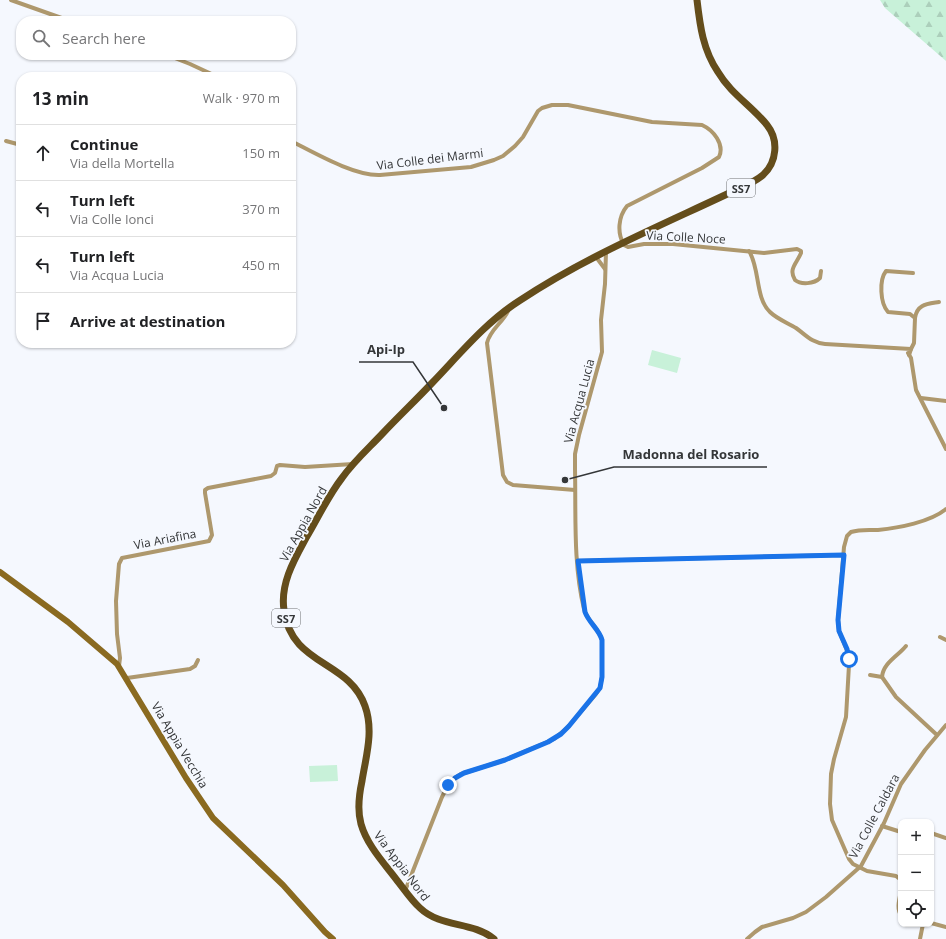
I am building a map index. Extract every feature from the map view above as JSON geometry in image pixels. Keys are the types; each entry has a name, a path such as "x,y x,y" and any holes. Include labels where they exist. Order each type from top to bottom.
{"main road":[{"name":"SS7","path":"596,257 753,182 766,171 773,159 775,144 769,128 762,119 729,88 710,60 702,36 696,0"},
{"name":"Via Appia Nord","path":"494,939 487,933 476,928 441,921 420,908 405,891 371,845 361,823 359,798 368,750 369,732 368,714 364,702 355,687 348,680 298,644 289,628 284,611 285,587 294,562 332,494 354,464 485,329 510,308 536,290 596,257"},
{"name":"Via Appia Vecchia","path":"0,572 68,622 111,658 127,678 183,774 213,818 284,885 325,932 333,939"}],"street":[{"path":"10,0 56,16"},
{"path":"179,60 206,72"},
{"name":"Via Colle dei Marmi","path":"296,143 354,171 368,175 380,176 471,167 494,160 503,156 515,146 523,137 533,117 538,111 552,105 566,105 648,122 698,125 707,128 719,143 721,152 719,157 700,170 627,206 623,213 620,225 620,234 623,244"},
{"path":"6,141 16,144"},
{"name":"Via Colle Noce","path":"623,244 628,247 644,244 673,244 764,253 793,249 800,250 801,252 801,255 795,262 792,270 794,279 799,283 817,281 821,271"},
{"path":"749,251 754,260 761,292 767,309 811,340 823,344 905,350 911,349"},
{"name":"Via Acqua Lucia","path":"405,891 443,795 453,780 464,773 513,757 554,739 573,722 598,691 601,682 602,640 600,634 588,619 585,612 578,561 575,461 577,443 602,352 601,317 606,252"},
{"path":"596,257 605,270"},
{"path":"913,272 886,271 884,275 882,295 884,307 888,312 910,314 915,318"},
{"path":"939,302 921,306 917,311 915,318 914,341 910,354 915,384 946,449"},
{"path":"510,308 504,319 491,333 487,345 503,476 508,483 516,486 575,490"},
{"path":"905,350 910,354"},
{"path":"921,398 946,401"},
{"name":"Via Ariafina","path":"119,667 120,658 117,636 116,601 119,564 122,558 209,541 212,534 205,493 205,490 208,488 271,476 275,473 277,466 280,465 306,467 354,464"},
{"path":"898,878 869,872 858,868 852,863 833,822 830,807 832,766 844,726 847,704 848,654 839,631 838,620 846,539 851,532 897,527 928,519 940,514 946,509"},
{"path":"578,561 844,555"},
{"path":"940,637 946,640"},
{"path":"906,646 887,664 883,671 882,677 896,697 937,735"},
{"path":"127,678 190,669 195,666 198,660"},
{"path":"870,675 882,677"},
{"name":"Via Colle Caldara","path":"747,939 762,927 793,918 809,910 858,868 864,860 882,826 901,784 925,750 946,725"},
{"path":"882,826 898,831"},
{"path":"934,834 946,838"},
{"path":"934,923 946,927"},
{"path":"920,939 922,927"}],"green space":[{"path":"880,0 946,0 946,61 885,8"},
{"path":"652,350 681,358 677,373 648,365"},
{"path":"337,765 338,781 310,782 309,766"}],"place":[{"name":"Api-Ip","path":"444,408"},
{"name":"Madonna del Rosario","path":"565,480"}],"route":[{"path":"448,785 459,775 513,757 554,739 573,722 600,688 602,640 600,634 588,619 585,612 578,561 844,555 838,625 849,659"}]}
